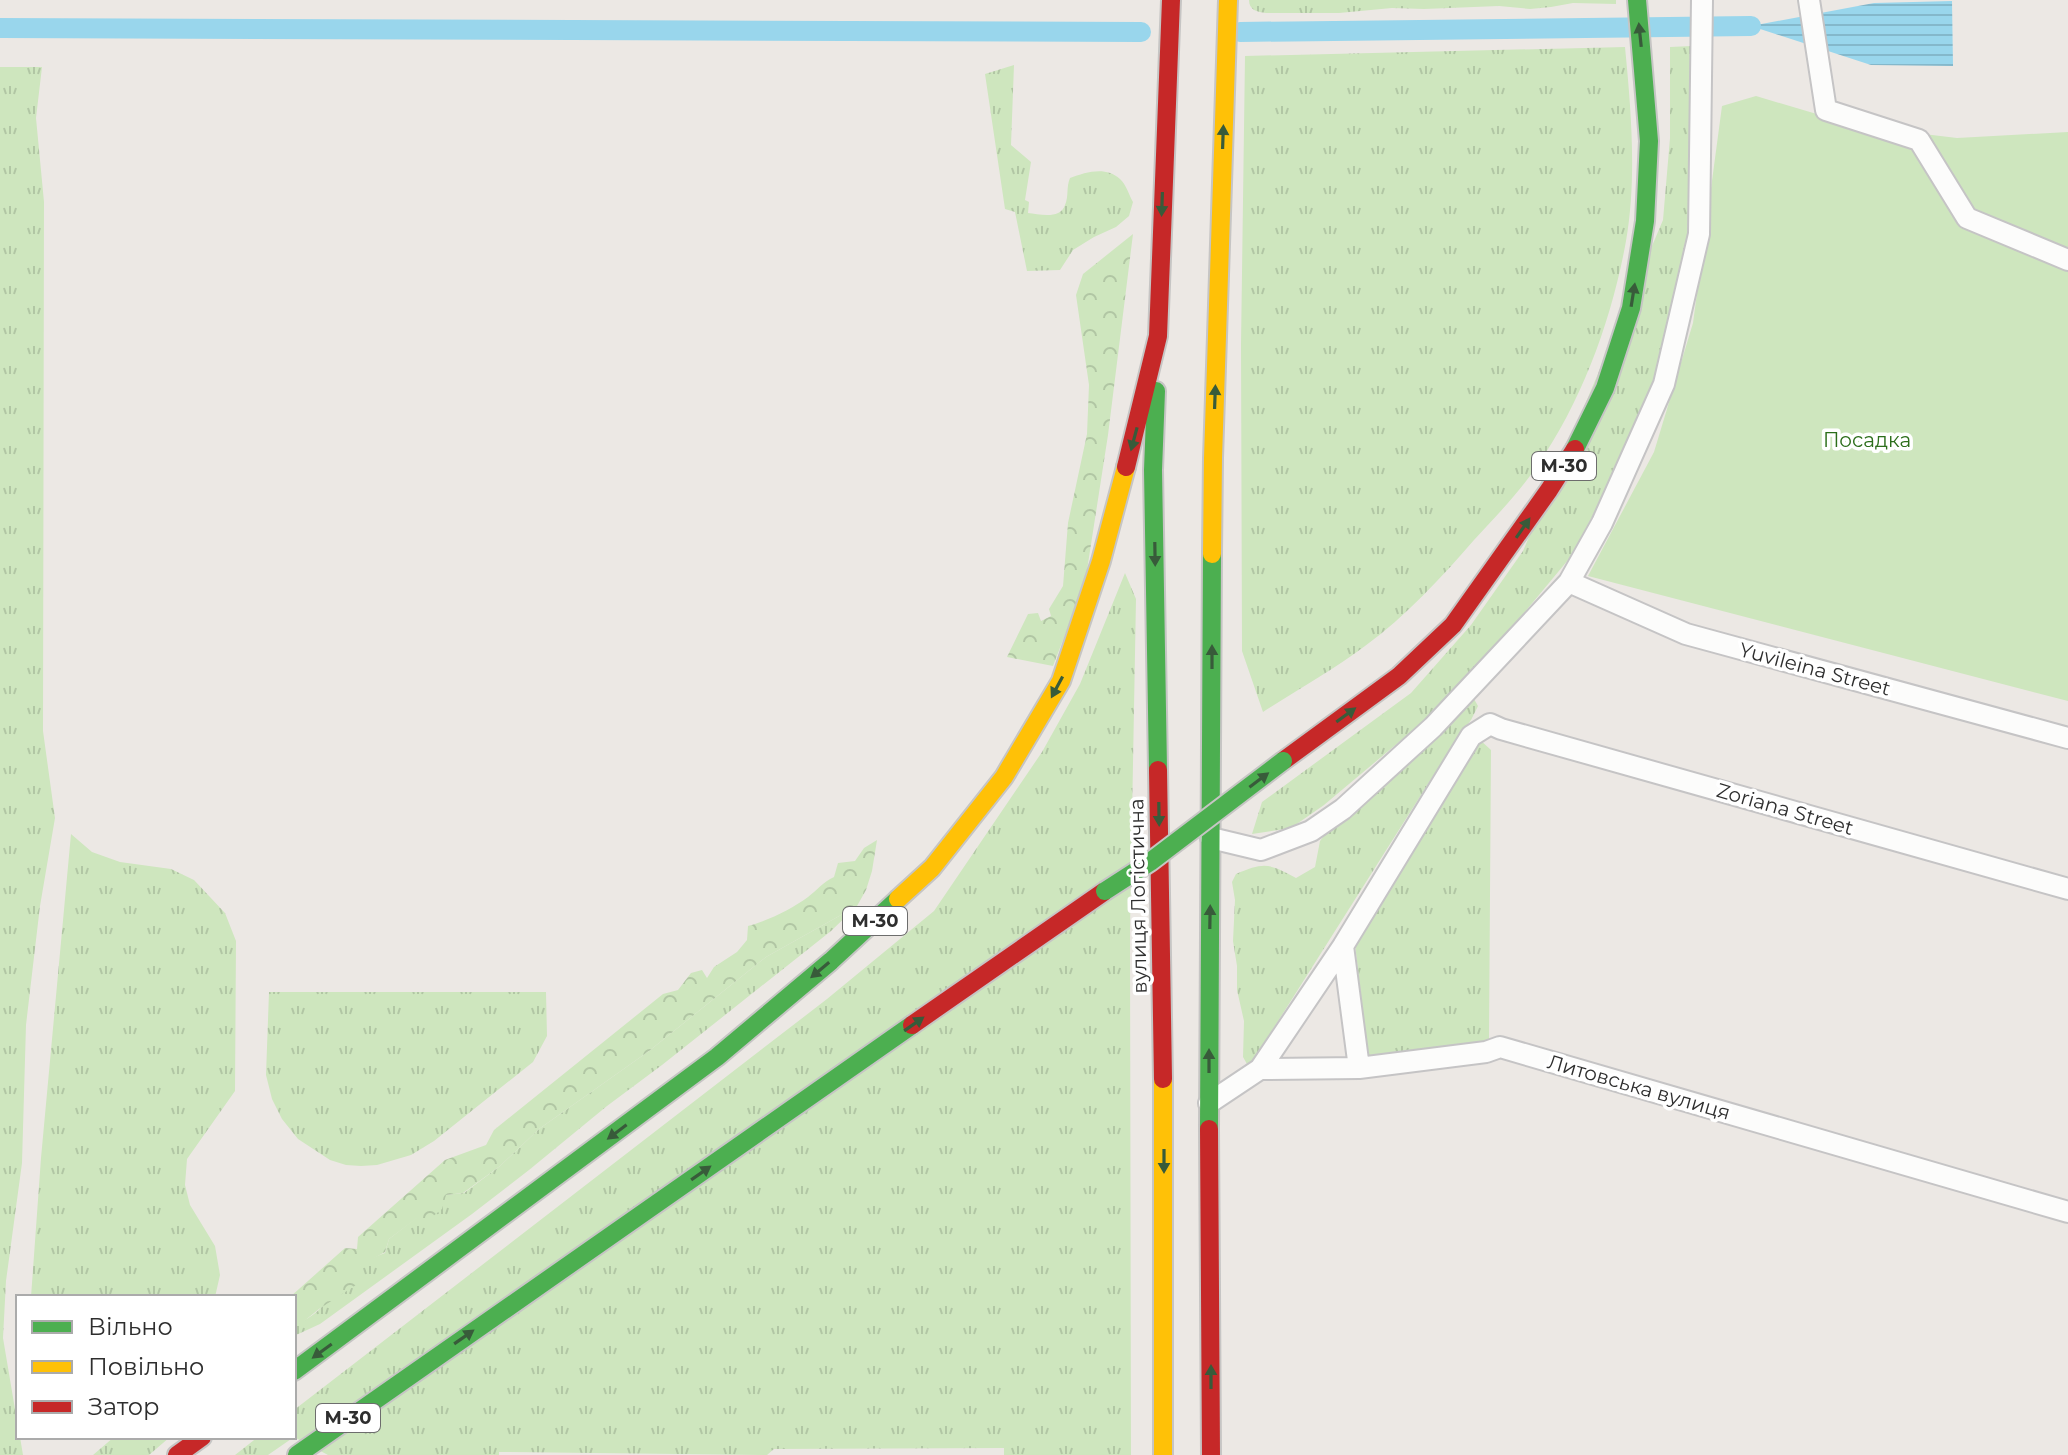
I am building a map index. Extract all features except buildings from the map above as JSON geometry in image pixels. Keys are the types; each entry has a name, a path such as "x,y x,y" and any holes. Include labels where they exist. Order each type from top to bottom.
{"main road":[{"name":"М-30","path":"296,1370 717,1057 831,961 932,868 1004,777 1061,681 1101,561 1158,336 1171,0"},
{"path":"1211,1455 1209,1103 1213,458 1228,0"},
{"name":"М-30","path":"297,1455 1150,862 1399,676 1453,625 1549,490 1581,439 1605,388 1631,308 1645,221 1649,141 1637,0"},
{"name":"вулиця Логістична","path":"1158,336 1153,470 1164,1148 1163,1455"},
{"path":"177,1455 199,1439"}],"street":[{"path":"1211,838 1261,850 1311,831 1343,809 1433,727 1569,582 1602,523 1664,384 1699,234 1702,0"},
{"path":"1809,0 1826,110 1919,140 1967,218 2068,260"},
{"name":"Yuvileina Street","path":"1569,582 1686,634 2068,738"},
{"name":"Zoriana Street","path":"1343,946 1471,736 1490,724 2068,889"},
{"path":"1343,946 1359,1068"},
{"path":"1209,1103 1260,1069 1343,946"},
{"name":"Литовська вулиця","path":"1260,1069 1359,1068 1486,1052 1500,1047 2068,1212"}],"green space":[{"path":"1249,0 1616,0 1616,4 1573,3 1530,9 1499,6 1266,13 1254,10"},
{"path":"1692,46 1691,221 1668,347 1628,446 1573,554 1489,655 1430,716 1324,805 1291,828 1252,834 1262,802 1411,693 1471,625 1523,551 1663,220 1670,138 1670,47"},
{"path":"1625,47 1632,169 1626,241 1604,329 1568,414 1523,486 1422,596 1365,646 1263,712 1242,651 1241,345 1245,56"},
{"path":"1014,65 1011,145 1031,162 1025,200 1029,202 1028,213 1059,213 1066,202 1070,178 1096,171 1120,179 1133,202 1129,216 1116,227 1073,250 1060,270 1027,271 1015,212 1005,209 985,74"},
{"path":"0,67 42,67 36,118 44,202 43,731 55,818 40,906 26,1025 22,1163 6,1281 3,1338 16,1415 16,1439 20,1439 23,1455 0,1455"},
{"name":"Посадка","path":"1756,96 1857,126 1957,138 2068,132 2068,701 1588,576 1654,452 1693,323 1722,106"},
{"path":"1133,234 1108,435 1085,583 1053,666 1007,657 1028,614 1038,613 1041,621 1051,616 1049,609 1063,586 1068,523 1087,434 1089,385 1076,295 1083,274"},
{"path":"1125,573 1136,599 1130,928 1131,1455 1004,1455 1004,1448 774,1449 767,1455 499,1452 499,1455 328,1455 296,1438 296,1408 827,999 934,911 1042,752 1080,684"},
{"path":"1474,699 1478,706 1471,720 1261,1048 1255,1063 1247,1064 1243,1057 1244,1021 1237,990 1233,941 1235,900 1232,882 1236,874 1266,866 1296,878 1315,867 1320,841 1327,832"},
{"path":"1479,739 1491,750 1489,1041 1368,1056 1355,944"},
{"path":"71,834 92,852 120,862 171,869 194,880 225,913 236,941 235,1091 187,1159 185,1185 190,1205 215,1246 220,1275 215,1295 31,1295"},
{"path":"877,840 872,871 857,906 766,957 649,1051 539,1129 500,1166 463,1193 446,1195 442,1209 427,1221 417,1218 389,1239 385,1252 360,1266 356,1285 303,1322 296,1324 296,1295 292,1295 345,1248 357,1249 358,1237 445,1160 486,1145 494,1130 663,994 678,990 691,973 702,970 707,978 714,967 737,952 747,940 748,926 771,918 802,901 834,877 838,863 855,861 864,848"},
{"path":"857,906 831,931 472,1214 320,1324 296,1335 296,1323 314,1314 353,1271 385,1253 389,1239 446,1195 464,1193 500,1166 539,1129 649,1051 766,957"},
{"path":"269,992 546,992 547,1036 533,1062 434,1141 411,1155 377,1165 346,1165 330,1160 298,1139 282,1119 272,1099 266,1075"},
{"path":"112,1439 168,1439 149,1455 93,1455"},
{"path":"255,1439 291,1439 268,1455 235,1455"}],"water":[{"path":"1952,1 1953,66 1871,65 1751,26 1874,3"}],"waterway":[{"path":"1240,32 1751,26"},
{"path":"0,28 1141,32"}],"traffic: fast":[{"path":"1575,449 1605,388 1631,308 1645,221 1649,141 1637,0"},
{"path":"1156,391 1153,470 1158,770"},
{"path":"1209,1129 1212,554"},
{"path":"1105,891 1150,862 1283,761"},
{"path":"296,1370 717,1057 831,961 898,899"},
{"path":"297,1455 912,1025"}],"traffic: slow":[{"path":"1212,554 1228,0"},
{"path":"898,899 932,868 1004,777 1061,681 1101,561 1126,467"},
{"path":"1163,1079 1163,1455"}],"traffic: jam":[{"path":"1126,467 1158,336 1171,0"},
{"path":"1283,761 1399,676 1453,625 1575,449"},
{"path":"1158,770 1163,1079"},
{"path":"912,1025 1105,891"},
{"path":"1209,1129 1211,1455"},
{"path":"177,1455 199,1439"}]}
